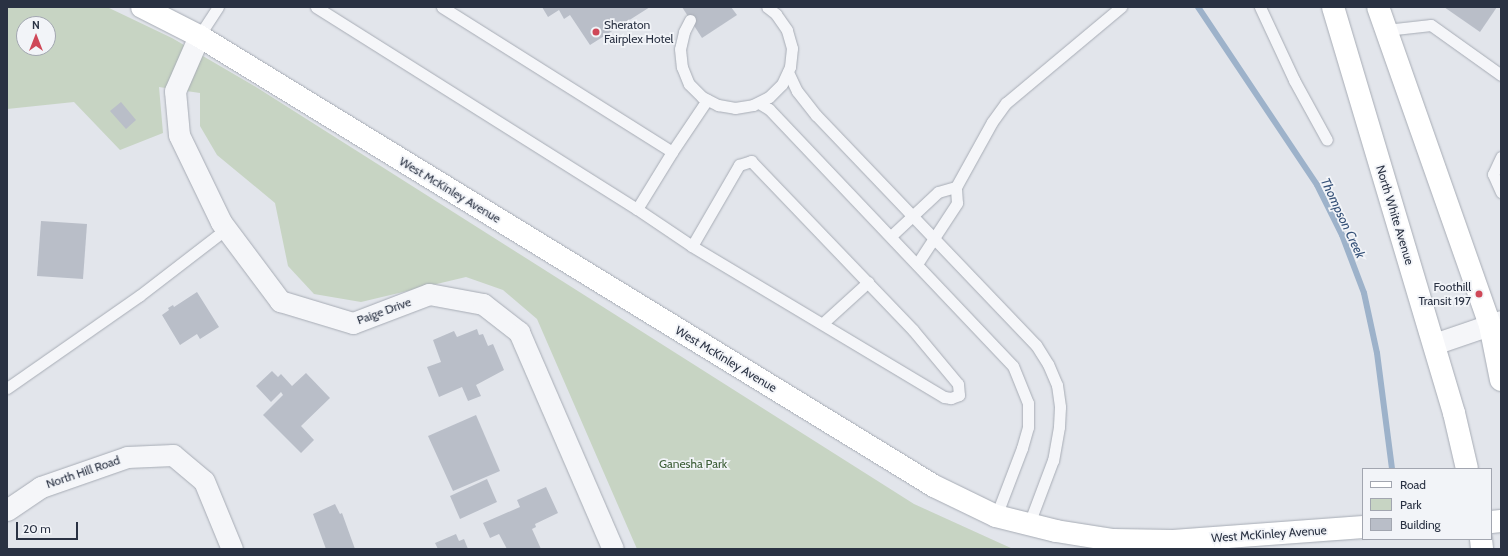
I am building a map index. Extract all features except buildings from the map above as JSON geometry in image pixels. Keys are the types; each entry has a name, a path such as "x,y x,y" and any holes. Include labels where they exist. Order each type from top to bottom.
{"main road":[{"name":"West McKinley Avenue","path":"142,7 199,36 927,482 996,516 1029,524 1113,540 1173,545 1362,527"},
{"name":"North White Avenue","path":"1333,7 1434,344 1454,413 1467,468"},
{"path":"1378,7 1495,323 1501,380"}],"street":[{"name":"Paige Drive","path":"199,36 175,91 179,135 226,229 280,301 353,323 429,294 483,304 519,332 612,549"},
{"path":"1434,344 1495,323"},
{"name":"North Hill Road","path":"7,510 41,487 127,457 173,455 204,481 232,549"}],"lane":[{"path":"199,36 218,7"},
{"path":"316,7 637,209 692,246 823,323 944,397 952,398 959,394 958,384 868,282 751,161 739,165 692,246"},
{"path":"442,7 672,152"},
{"path":"690,20 684,32 680,49 682,67 689,84 708,100 718,105 735,108 758,103 770,97 782,84 788,72 792,48 787,30 776,14 767,7"},
{"path":"917,264 935,239 957,203 956,187 992,122 1006,103 1121,7"},
{"path":"1260,7 1294,80 1327,140"},
{"path":"1386,30 1431,25 1501,75"},
{"path":"788,72 797,91 816,115 1036,345 1048,364 1057,385 1060,407 1053,460 1029,524"},
{"path":"637,209 672,152 708,100"},
{"path":"758,103 769,109 1005,356 1022,383 1028,403 1028,427 1022,448 996,516"},
{"path":"1501,157 1492,174 1501,192"},
{"path":"891,236 938,192 956,187"},
{"path":"7,388 139,296 226,229"},
{"path":"823,323 868,282"}],"green space":[{"name":"Ganesha Park","path":"7,7 107,7 172,38 256,87 914,504 1013,549 637,549 537,319 503,290 466,277 361,302 314,294 288,266 275,203 217,155 200,126 200,93 159,87 163,133 120,150 74,102 7,109"}],"waterway":[{"name":"Thompson Creek","path":"1198,7 1317,185 1342,235 1364,293 1377,353 1392,468"}],"place":[{"name":"Sheraton Fairplex Hotel","path":"596,32"},
{"name":"Foothill Transit 197","path":"1479,294"}]}
